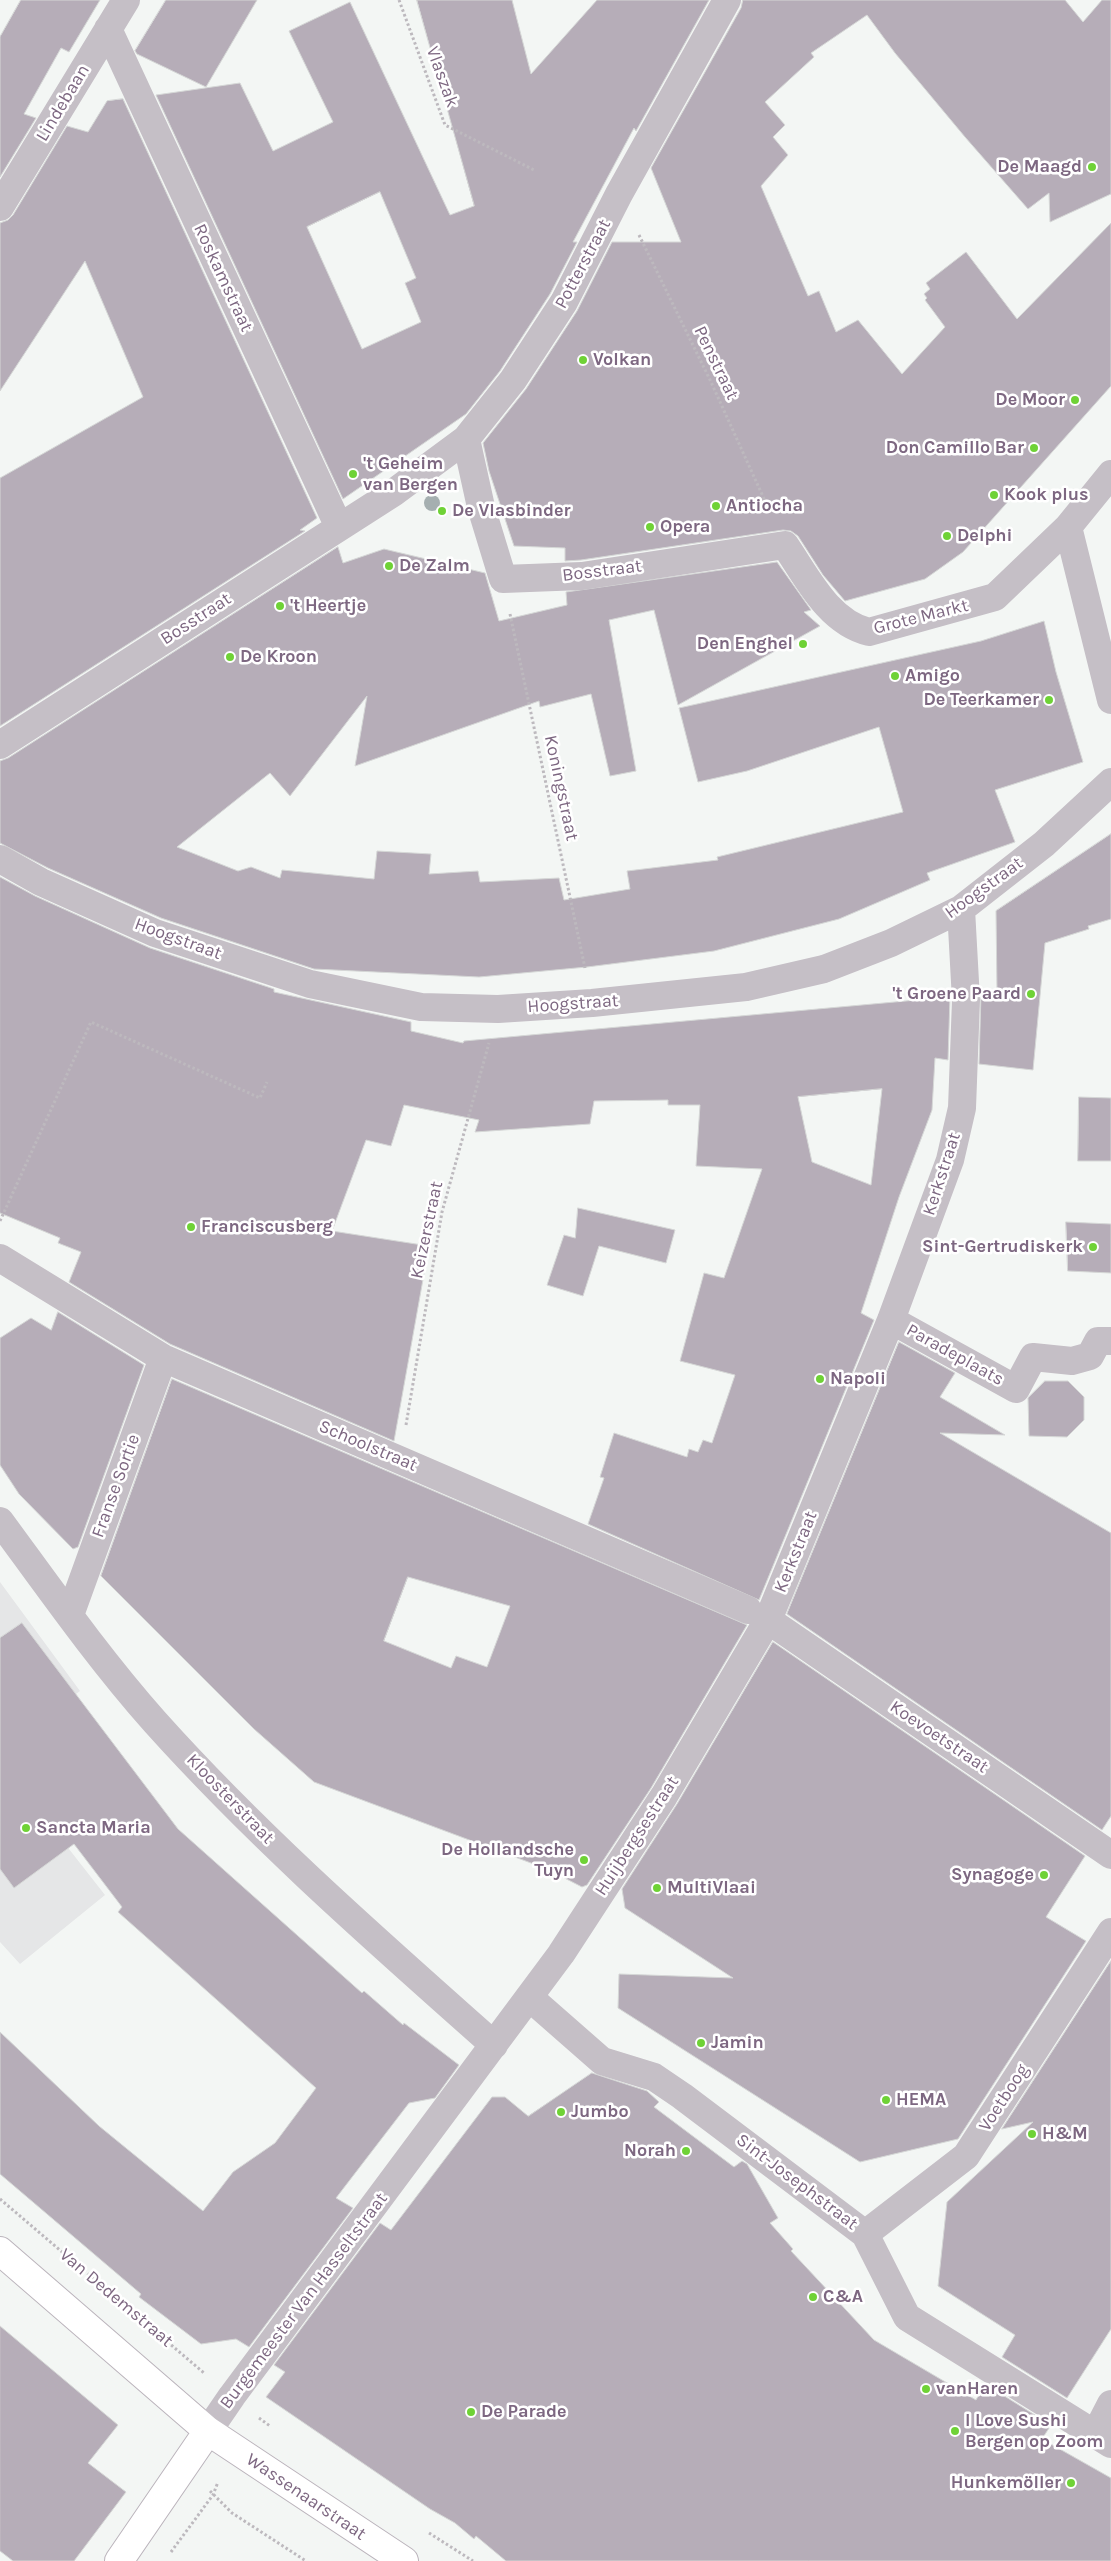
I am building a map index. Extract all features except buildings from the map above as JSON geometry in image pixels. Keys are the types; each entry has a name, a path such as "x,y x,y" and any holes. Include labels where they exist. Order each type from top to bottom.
{"street":[{"name":"Lindebaan","path":"0,207 126,0"},
{"name":"Potterstraat","path":"393,493 466,439 513,380 564,302 619,194 727,0"},
{"name":"Roskamstraat","path":"108,29 338,527"},
{"path":"466,439 481,506 503,579"},
{"name":"Grote Markt","path":"785,545 832,613 858,630 869,632 995,597 1068,527 1111,474"},
{"name":"Bosstraat","path":"0,745 393,493"},
{"path":"1068,527 1111,700"},
{"name":"Bosstraat","path":"503,579 582,576 785,545"},
{"name":"Hoogstraat","path":"0,859 41,882 154,933 310,984 421,1007 498,1009 592,1003 746,987 824,969 891,943 961,909 1044,844 1111,782"},
{"name":"Kerkstraat","path":"758,1615 891,1320 950,1160 962,1108 966,1000 961,909"},
{"name":"Schoolstraat","path":"0,1258 163,1358 758,1615"},
{"name":"Paradeplaats","path":"891,1320 1016,1389 1033,1357 1072,1361 1090,1356 1098,1341 1111,1341"},
{"name":"Franse Sortie","path":"70,1615 163,1358"},
{"name":"Kloosterstraat","path":"0,1521 70,1615 154,1721 244,1816 338,1906 494,2045"},
{"name":"Koevoetstraat","path":"758,1615 1111,1855"},
{"name":"Huijbergsestraat","path":"494,2045 561,1954 664,1796 758,1615"},
{"name":"Voetboog","path":"865,2234 966,2156 1111,1932"},
{"name":"Sint-Josephstraat","path":"529,1996 602,2061 654,2077 865,2234 907,2316 1103,2440"},
{"name":"Burgemeester Van Hasseltstraat","path":"119,2561 188,2464 232,2396 494,2045"},
{"path":"0,2251 208,2431"},
{"path":"1103,2440 1111,2404"},
{"name":"Wassenaarstraat","path":"208,2431 404,2561"}],"path":[{"name":"Vlaszak","path":"400,0 445,125 534,170"},
{"name":"Penstraat","path":"619,194 711,382 785,545"},
{"name":"Koningstraat","path":"503,579 592,1003"},
{"name":"Keizerstraat","path":"400,1460 442,1212 498,1009"},
{"path":"0,1221 91,1022 260,1098 267,1082"},
{"name":"Van Dedemstraat","path":"0,2199 232,2396"},
{"path":"188,2464 213,2495 232,2513 306,2561"}],"shaded area":[{"path":"0,1582 80,1691 0,1750"},
{"name":"Sancta Maria","path":"0,1761 105,1895 20,1964 0,1942"}],"place":[{"name":"De Maagd","path":"1092,167"},
{"name":"Volkan","path":"583,360"},
{"name":"De Moor","path":"1075,400"},
{"name":"Don Camillo Bar","path":"1034,448"},
{"name":"'t Geheim van Bergen","path":"353,474"},
{"name":"Kook plus","path":"994,495"},
{"name":"Antiocha","path":"716,506"},
{"name":"De Vlasbinder","path":"442,511"},
{"name":"Opera","path":"650,527"},
{"name":"Delphi","path":"947,536"},
{"name":"De Zalm","path":"389,566"},
{"name":"'t Heertje","path":"280,606"},
{"name":"Den Enghel","path":"803,644"},
{"name":"De Kroon","path":"230,657"},
{"name":"Amigo","path":"895,676"},
{"name":"De Teerkamer","path":"1049,700"},
{"name":"'t Groene Paard","path":"1031,994"},
{"name":"Franciscusberg","path":"191,1227"},
{"name":"Sint-Gertrudiskerk","path":"1093,1247"},
{"name":"Napoli","path":"820,1379"},
{"name":"Sancta Maria","path":"26,1828"},
{"name":"De Hollandsche Tuyn","path":"584,1860"},
{"name":"Synagoge","path":"1044,1875"},
{"name":"MultiVlaai","path":"657,1888"},
{"name":"Jamin","path":"701,2043"},
{"name":"HEMA","path":"886,2100"},
{"name":"Jumbo","path":"561,2112"},
{"name":"H&M","path":"1032,2134"},
{"name":"Norah","path":"686,2151"},
{"name":"C&A","path":"813,2297"},
{"name":"vanHaren","path":"926,2389"},
{"name":"De Parade","path":"471,2412"},
{"name":"I Love Sushi Bergen op Zoom","path":"955,2431"},
{"name":"Hunkemöller","path":"1071,2483"}]}
